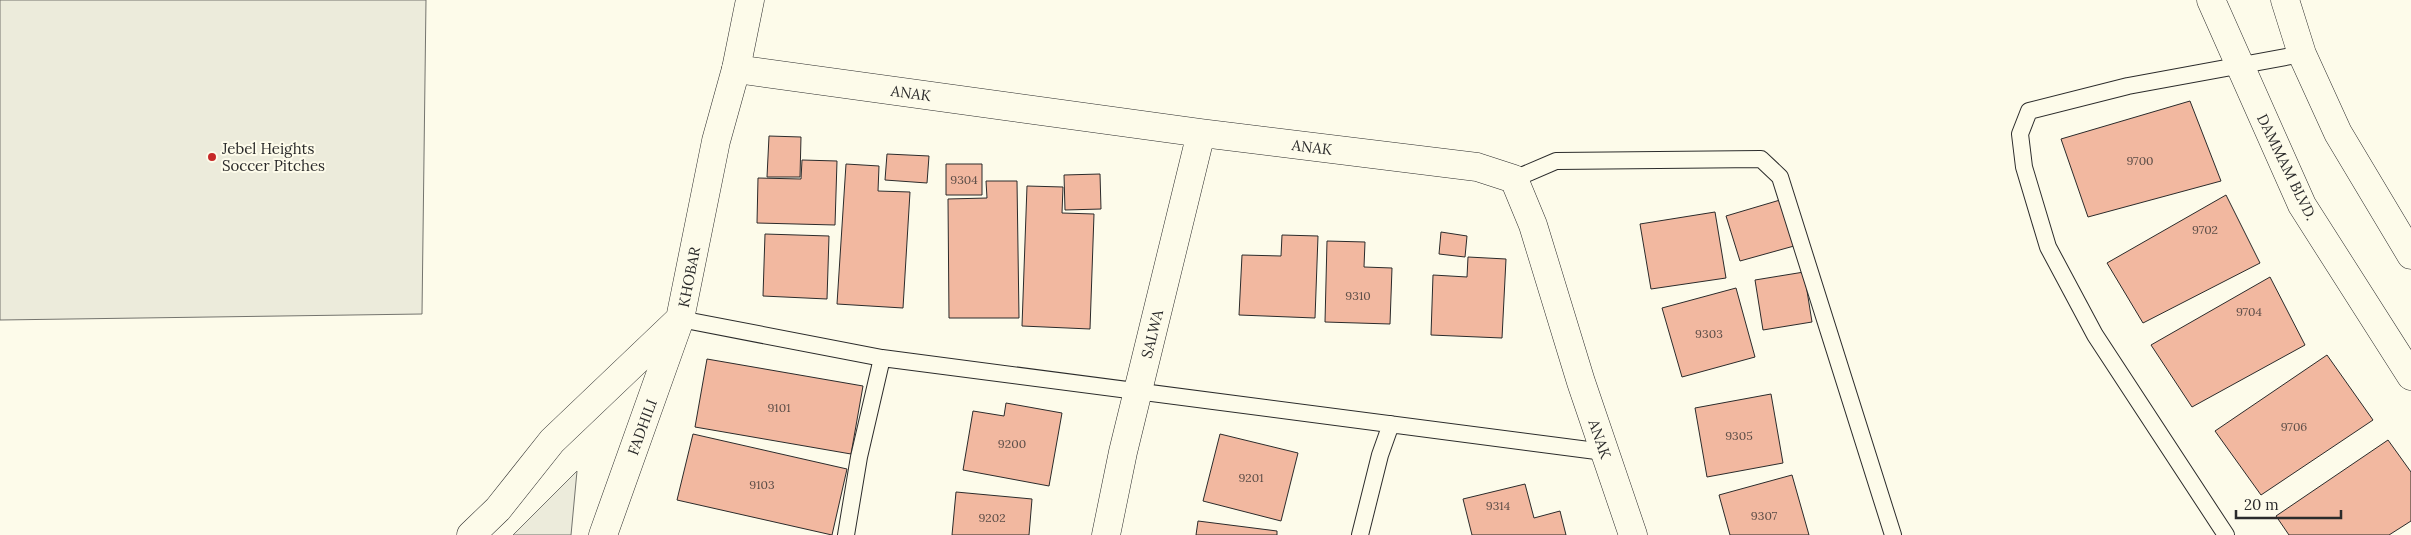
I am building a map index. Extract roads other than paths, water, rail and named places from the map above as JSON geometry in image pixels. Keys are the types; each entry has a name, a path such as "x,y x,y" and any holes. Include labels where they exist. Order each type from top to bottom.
{"street":[{"name":"KHOBAR","path":"471,535 498,508 552,441 680,319 716,141 736,69 750,0"},
{"name":"DAMMAM BLVD.","path":"2211,0 2302,205 2411,376"},
{"path":"2285,0 2302,54 2338,133 2411,255"},
{"name":"ANAK","path":"736,69 1201,133 1477,167 1514,178 1533,225 1604,452 1633,535"},
{"name":"SALWA","path":"1106,535 1123,452 1201,133"},
{"name":"FADHILI","path":"603,535 680,319"}],"lane":[{"path":"2226,535 2095,334 2048,247 2024,167 2020,134 2029,111 2128,86 2302,54"},
{"path":"1514,178 1556,161 1761,159 1774,171 1780,177 1893,535"},
{"path":"680,319 882,358 1604,452"},
{"path":"846,535 859,458 882,358"},
{"path":"1360,535 1380,455 1391,424"}],"place":[{"name":"Jebel Heights Soccer Pitches","path":"212,157"}]}
